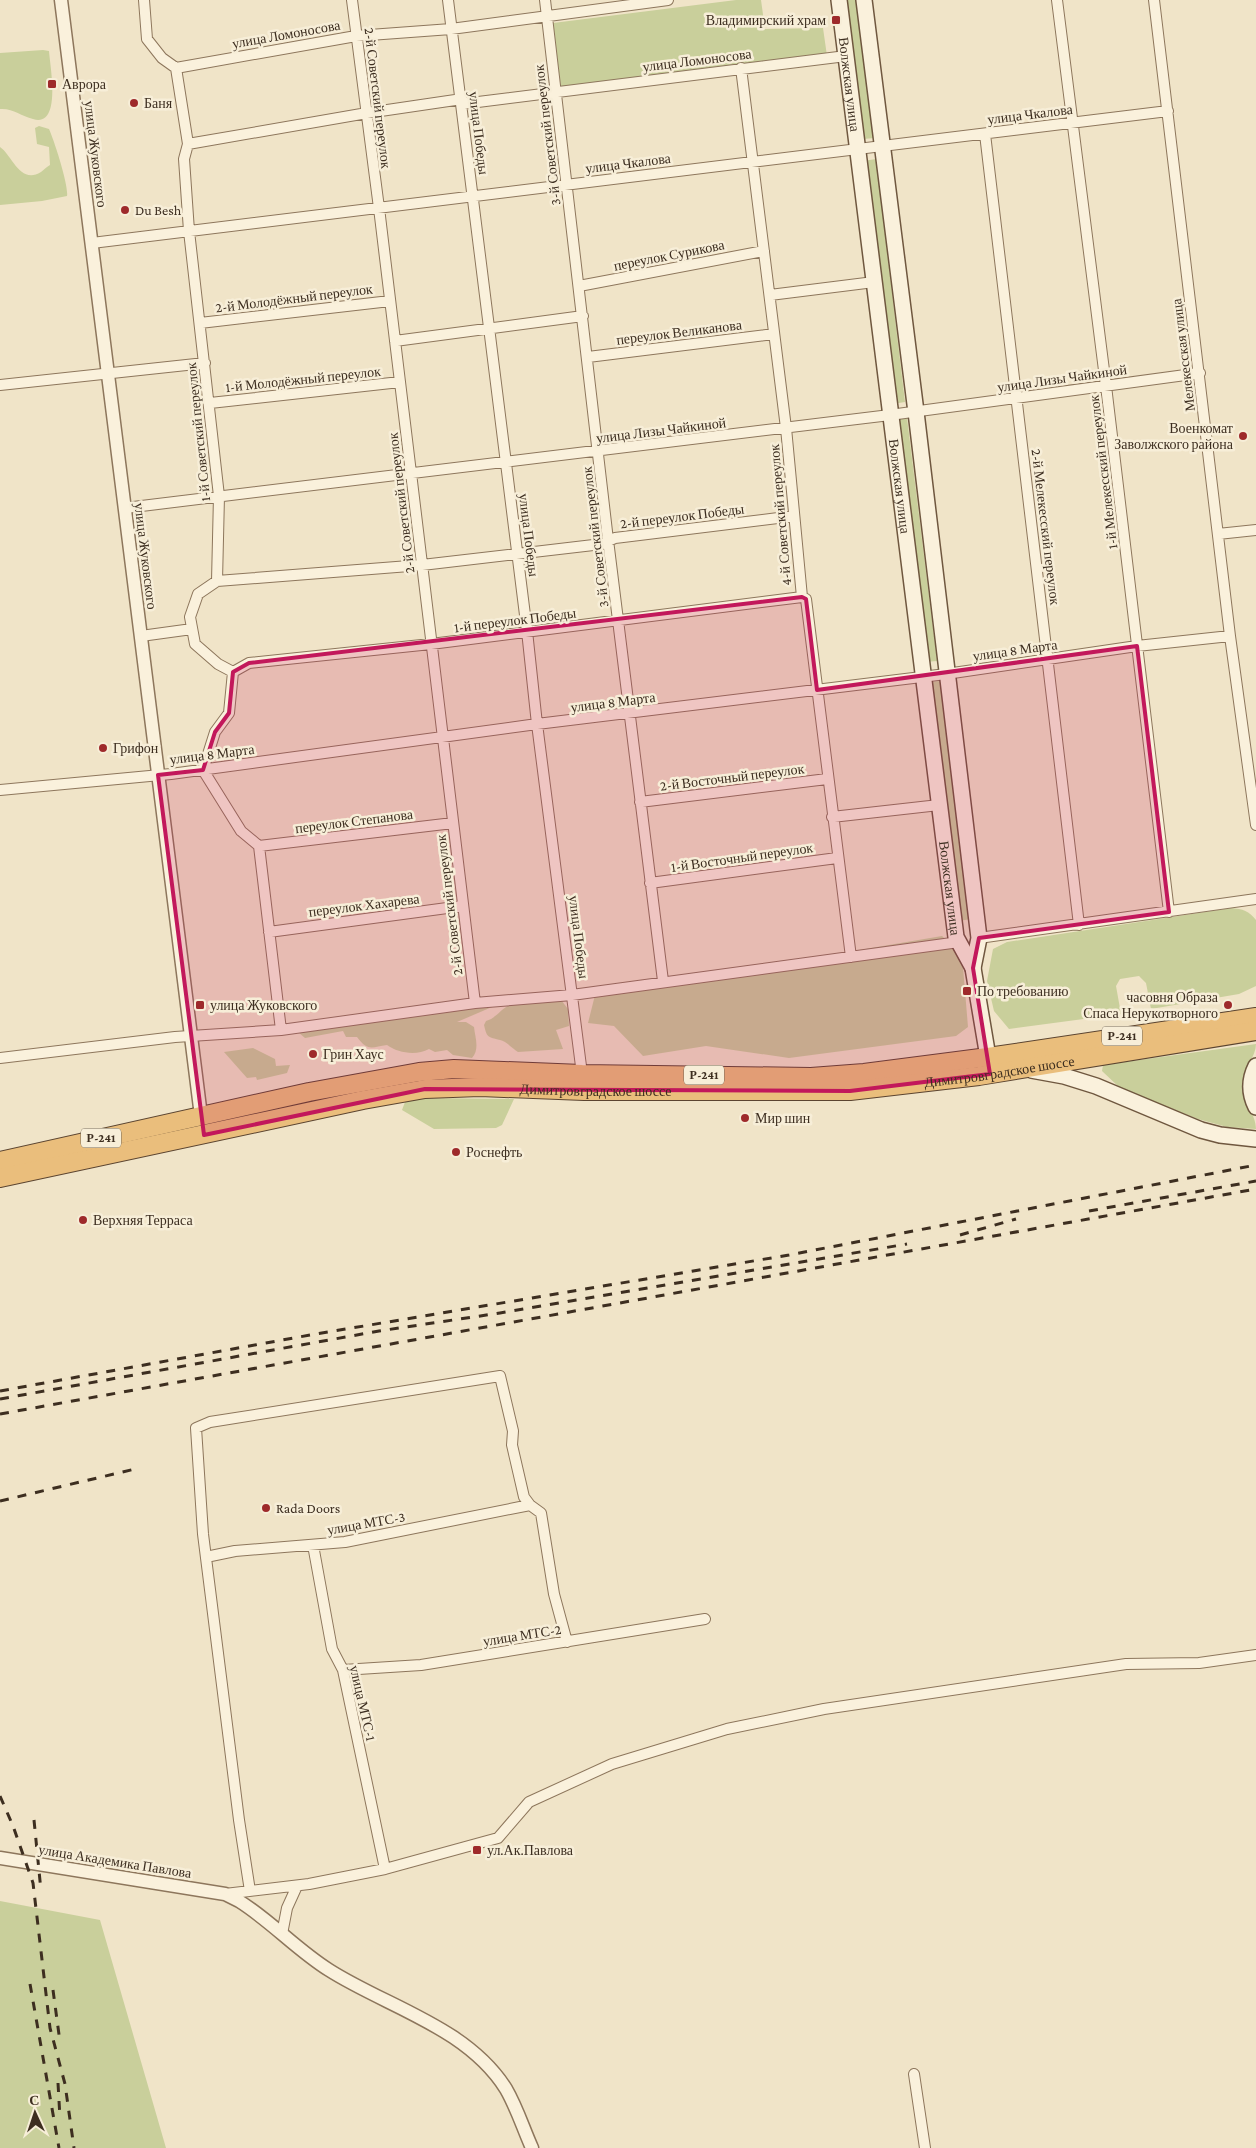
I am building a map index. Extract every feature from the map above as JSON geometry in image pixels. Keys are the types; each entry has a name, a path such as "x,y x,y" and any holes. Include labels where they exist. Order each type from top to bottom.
{"highway":[{"name":"Димитровградское шоссе","path":"0,1178 363,1100 426,1089 480,1087 594,1091 850,1091 912,1085 989,1066 1256,1016"},
{"name":"Димитровградское шоссе","path":"1,1157 365,1080 427,1071 454,1069 582,1074 812,1077 989,1066 1024,1069 1256,1031"},
{"path":"201,1116 204,1135"}],"main road":[{"name":"Волжская улица","path":"839,0 956,937 973,968 989,1066"},
{"name":"Волжская улица","path":"864,0 979,938 973,968"},
{"path":"1256,1066 1250,1087 1256,1107"},
{"path":"1024,1069 1064,1076 1096,1086 1201,1130 1256,1138"}],"street":[{"name":"улица Жуковского","path":"62,0 201,1116"},
{"path":"144,0 147,39 162,58 176,68"},
{"name":"2-й Советский переулок","path":"352,0 475,1003"},
{"name":"улица Победы","path":"448,0 474,196 537,724 582,1074"},
{"name":"3-й Советский переулок","path":"545,0 608,540 663,982"},
{"name":"улица Ломоносова","path":"176,68 356,36 451,28 668,0"},
{"name":"1-й Мелекесский переулок","path":"1057,0 1138,646 1169,912"},
{"name":"Мелекесская улица","path":"1154,0 1230,636 1256,825"},
{"name":"улица Ломоносова","path":"188,144 366,113 556,92 846,56"},
{"name":"1-й Советский переулок","path":"176,68 188,144 184,159 190,231 220,496 216,581"},
{"name":"4-й Советский переулок","path":"741,68 786,428 802,597 806,599 827,779 851,957"},
{"name":"улица Чкалова","path":"92,243 1168,111"},
{"name":"2-й Мелекесский переулок","path":"985,134 1079,925"},
{"name":"переулок Сурикова","path":"579,286 764,251"},
{"path":"770,295 874,282"},
{"name":"2-й Молодёжный переулок","path":"200,323 390,301"},
{"path":"395,341 583,316"},
{"name":"переулок Великанова","path":"588,357 774,334"},
{"path":"0,385 205,363"},
{"name":"улица Лизы Чайкиной","path":"125,508 411,475 916,412 1200,373"},
{"name":"1-й Молодёжный переулок","path":"210,403 400,382"},
{"name":"2-й переулок Победы","path":"216,581 518,554 602,544 608,540 624,536 794,516"},
{"path":"1218,534 1256,530"},
{"path":"216,581 198,594 190,617 195,644 218,664 233,672 229,713 215,732 203,770 241,831 259,846 281,1030"},
{"name":"1-й переулок Победы","path":"233,672 249,663 432,644 802,597"},
{"path":"141,636 192,629"},
{"name":"улица 8 Марта","path":"0,790 203,770 537,724 946,674 1048,658 1230,636"},
{"name":"2-й Восточный переулок","path":"640,802 827,779"},
{"path":"832,818 939,804"},
{"name":"переулок Степанова","path":"259,846 453,823"},
{"name":"1-й Восточный переулок","path":"650,883 837,858"},
{"path":"979,938 1256,899"},
{"name":"переулок Хахарева","path":"269,932 462,906"},
{"path":"0,1058 191,1036 281,1030 475,1003 572,995 959,942"},
{"path":"250,1891 239,1820 206,1556 196,1428 210,1422 500,1376 513,1431 512,1445 524,1497 541,1514 554,1594 567,1642"},
{"name":"улица МТС-3","path":"206,1556 235,1551 345,1542 530,1504"},
{"name":"улица МТС-1","path":"314,1545 332,1649 343,1670 385,1869"},
{"name":"улица МТС-2","path":"343,1670 421,1665 705,1619"},
{"path":"225,1894 297,1886 385,1869 498,1838 529,1802 612,1764 727,1729 834,1708 1126,1664 1199,1663 1256,1655"},
{"name":"улица Академика Павлова","path":"0,1858 225,1894"},
{"path":"282,1934 286,1908 297,1886"},
{"path":"225,1894 248,1907 326,1968 351,1984 424,2020 451,2036 470,2051 505,2088 516,2108 529,2147"},
{"path":"914,2074 925,2148"}],"highlighted area":[{"path":"802,597 806,599 817,690 1137,646 1169,912 979,938 973,968 990,1074 850,1091 425,1089 204,1135 158,775 203,770 215,732 229,713 233,672 249,663"}],"green space":[{"path":"736,0 761,0 765,29 823,28 827,56 561,89 553,23"},
{"path":"845,0 857,0 875,138 863,139"},
{"path":"49,51 52,81 51,105 48,114 42,119 33,119 13,111 0,109 0,53"},
{"path":"39,126 49,129 64,173 67,196 42,201 0,205 0,147 17,167 27,175 41,172 50,165 49,147 37,144 35,128"},
{"path":"876,159 905,402 892,404 863,161"},
{"path":"907,418 937,661 925,662 895,419"},
{"path":"940,681 971,919 959,921 930,682"},
{"path":"1231,908 1245,911 1256,920 1256,986 1239,994 1151,1009 1146,983 1139,976 1120,979 1116,986 1121,1014 1009,1029 994,1011 987,981 993,949 1007,942"},
{"path":"942,936 962,955 968,1027 956,1036 789,1058 706,1046 643,1056 614,1026 588,1023 595,995"},
{"path":"558,996 568,1009 569,1026 556,1030 563,1049 518,1052 505,1042 487,1035 484,1025 486,1021 508,1006 523,1001"},
{"path":"493,1004 492,1007 457,1022 466,1022 474,1027 476,1051 472,1058 453,1055 447,1050 435,1052 429,1049 413,1053 402,1052 387,1045 367,1047 357,1037 346,1037 343,1031 305,1038 298,1032"},
{"path":"1256,1044 1254,1053 1245,1071 1243,1088 1256,1129 1227,1127 1198,1119 1120,1088 1102,1071 1103,1065"},
{"path":"253,1048 275,1059 276,1066 290,1065 287,1073 257,1080 256,1077 247,1078 224,1052"},
{"path":"425,1098 514,1099 502,1125 496,1128 434,1129 402,1110 405,1102"},
{"path":"0,1901 100,1920 166,2148 0,2148"}],"railway":[{"path":"0,1391 310,1335 789,1255 1256,1165"},
{"path":"1089,1211 1256,1181"},
{"path":"0,1414 1256,1189"},
{"path":"960,1235 1016,1219"},
{"path":"0,1399 379,1331 500,1313 907,1244"},
{"path":"0,1501 135,1469"},
{"path":"0,1796 13,1826 33,1883 50,2028 65,2084 74,2148"},
{"path":"34,1820 41,1891"},
{"path":"30,1984 59,2148"},
{"path":"53,1990 60,2042"},
{"path":"58,2083 60,2118"}],"place":[{"name":"Владимирский храм","path":"836,20"},
{"name":"Аврора","path":"52,84"},
{"name":"Баня","path":"134,103"},
{"name":"Du Besh","path":"125,210"},
{"name":"Военкомат Заволжского района","path":"1243,436"},
{"name":"Грифон","path":"103,748"},
{"name":"По требованию","path":"967,991"},
{"name":"улица Жуковского","path":"200,1005"},
{"name":"часовня Образа Спаса Нерукотворного","path":"1228,1005"},
{"name":"Грин Хаус","path":"313,1054"},
{"name":"Мир шин","path":"745,1118"},
{"name":"Роснефть","path":"456,1152"},
{"name":"Верхняя Терраса","path":"83,1220"},
{"name":"Rada Doors","path":"266,1508"},
{"name":"ул.Ак.Павлова","path":"477,1850"}]}
